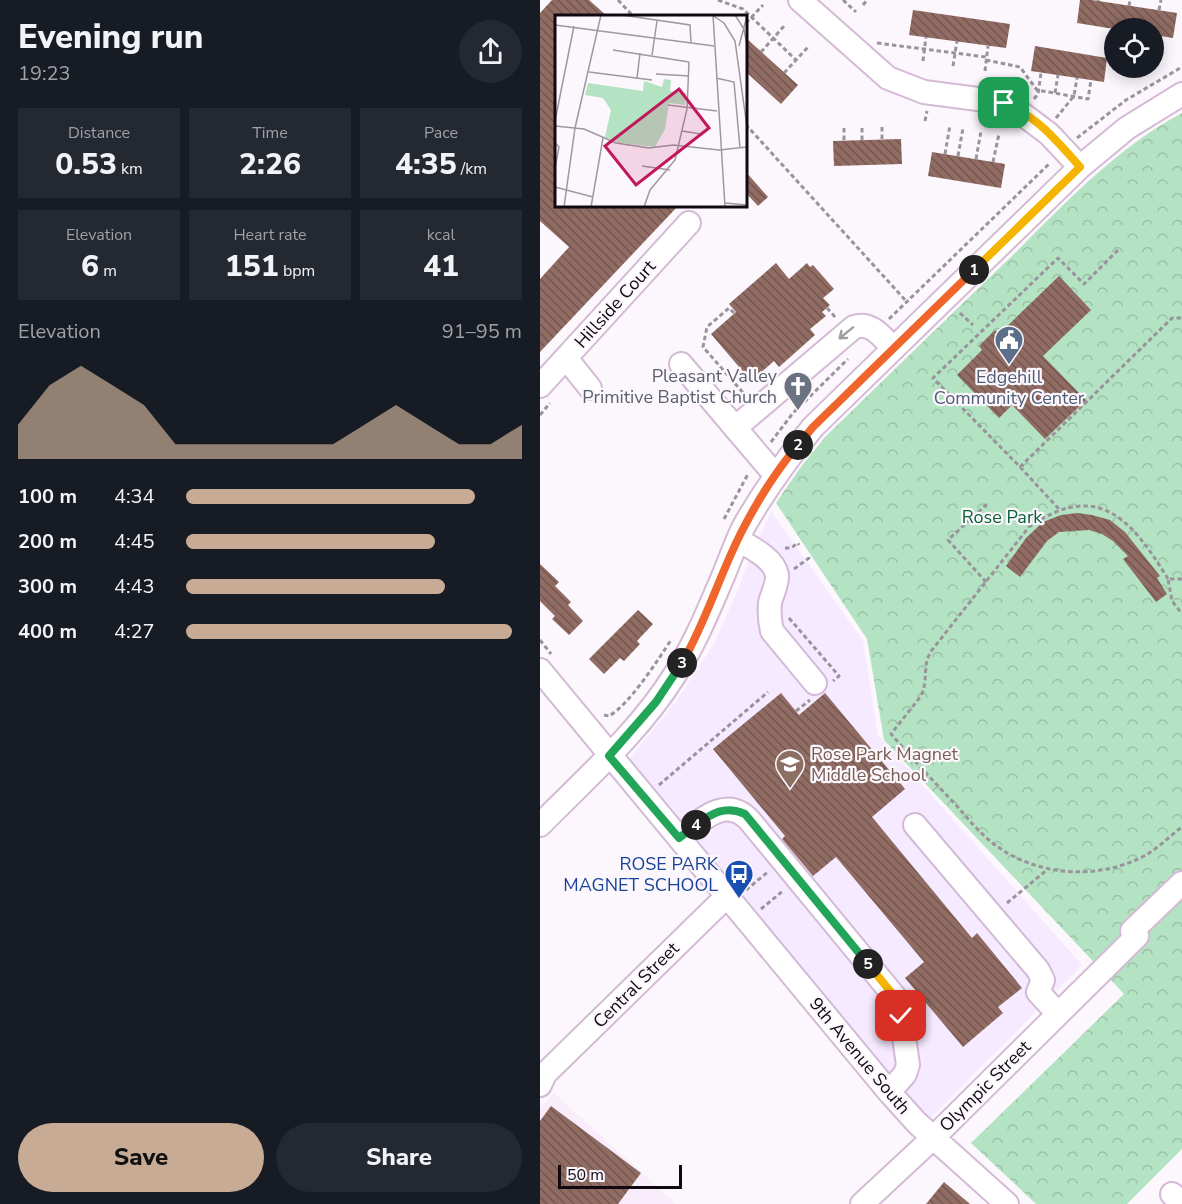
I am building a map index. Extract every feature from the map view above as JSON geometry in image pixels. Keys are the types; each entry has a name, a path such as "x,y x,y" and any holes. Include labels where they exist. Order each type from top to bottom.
{"street":[{"path":"800,0 888,78 924,92 993,101 1013,107 1031,118 1049,134 1080,167"},
{"path":"540,825 609,756 656,702 673,678 697,637 738,540 776,476 813,427 1080,167 1127,128 1182,94"},
{"name":"Hillside Court","path":"540,386 566,358 647,253 689,223"},
{"path":"735,429 854,327 859,325 870,327 893,348"},
{"path":"566,358 590,388"},
{"path":"681,364 776,476"},
{"path":"738,540 758,552 774,569 777,576 770,604 772,631 819,688"},
{"name":"9th Avenue South","path":"540,670 679,838 736,893 889,1092 916,1123 1007,1204"},
{"path":"679,838 707,816 722,810 738,811 750,821 898,1002 908,1065 905,1074 889,1092"},
{"path":"915,825 1038,970 1043,980 1038,992 1058,1014"},
{"name":"Olympic Street","path":"862,1204 934,1137 1137,936 1132,931 1182,883"},
{"name":"Central Street","path":"542,1080 736,893"}],"path":[{"path":"618,0 632,15"},
{"path":"718,0 738,6 796,60"},
{"path":"843,0 856,12"},
{"path":"863,5 867,0"},
{"path":"1129,6 1130,0"},
{"path":"1159,10 1161,0"},
{"path":"747,22 763,5"},
{"path":"760,52 785,25"},
{"path":"923,61 926,37"},
{"path":"953,66 957,41"},
{"path":"870,42 986,58 1020,67 1038,90 1088,99 1091,80"},
{"path":"984,71 988,46"},
{"path":"784,73 808,47"},
{"path":"1075,140 1126,100 1182,67"},
{"path":"1032,102 1038,94 1041,72"},
{"path":"1055,93 1058,75"},
{"path":"1055,119 1074,96 1077,78"},
{"path":"945,154 950,125"},
{"path":"844,128 844,141"},
{"path":"862,128 862,140"},
{"path":"882,128 882,140"},
{"path":"958,156 963,128"},
{"path":"747,129 907,302 1054,159"},
{"path":"976,159 981,131"},
{"path":"993,162 999,134"},
{"path":"1059,509 933,378 1058,258 1084,284 1118,250"},
{"path":"734,313 729,308 707,327 704,347 757,409"},
{"path":"960,313 973,325"},
{"path":"1020,467 1172,318 1182,318"},
{"path":"732,380 742,370"},
{"path":"986,582 948,540 987,504"},
{"path":"1182,614 1172,601 1168,579 1140,537 1117,515 1087,506 1059,509 1029,527 927,657 924,689 921,696 891,734 986,838 1017,859 1049,869 1077,872 1121,866 1156,849 1182,827"},
{"path":"790,576 793,570 809,558 808,555"},
{"path":"1168,579 1182,580"},
{"path":"784,612 839,676 819,688 796,711"},
{"path":"658,786 768,692"},
{"path":"1018,894 1049,869"},
{"path":"736,893 766,873"},
{"path":"760,910 780,893"}],"shaded area":[{"name":"Rose Park Magnet Middle School","path":"771,511 863,641 878,735 1082,965 929,1120 886,1077 737,889 629,759 675,703 714,644"},
{"path":"554,1093 676,1204 540,1204 540,1108"}],"green space":[{"name":"Rose Park","path":"1182,113 1182,1149 1127,1204 1036,1204 971,1143 1124,994 884,740 867,639 776,503 825,437 1073,195 1136,142"}],"building":[{"path":"552,0 589,0 606,15 555,15 555,207 677,207 540,352 540,279 569,247 540,221 540,13"},
{"path":"1080,0 1177,13 1173,38 1164,37 1164,18 1104,18 1104,27 1077,23"},
{"path":"913,10 1010,24 1006,48 909,35"},
{"path":"747,39 798,85 781,104 747,73"},
{"path":"1035,46 1104,58 1104,82 1031,71"},
{"path":"901,139 902,164 834,166 833,141"},
{"path":"932,152 1005,164 1001,188 928,176"},
{"path":"747,173 768,197 758,206 747,194"},
{"path":"776,263 789,279 807,263 810,267 813,265 834,289 823,298 830,305 822,312 826,316 810,329 815,335 779,367 774,361 751,381 711,334 736,312 729,304"},
{"name":"Edgehill Community Center","path":"1059,276 1091,310 1043,356 1086,400 1045,439 1012,405 999,418 957,375 982,350 979,346 995,330 999,334"},
{"path":"1077,513 1110,520 1125,532 1160,576 1157,578 1167,594 1156,602 1123,559 1128,556 1113,541 1089,530 1059,532 1047,541 1020,577 1006,566 1026,538 1043,522 1061,515"},
{"path":"540,564 559,582 555,586 571,602 568,605 583,621 569,635 552,619 555,616 540,601"},
{"path":"638,610 653,624 637,641 640,644 624,661 620,658 604,674 589,659"},
{"name":"Rose Park Magnet Middle School","path":"781,693 799,715 825,693 905,789 872,817 972,938 977,933 1022,988 998,1007 1003,1013 963,1047 905,978 924,962 836,857 813,876 782,839 785,836 713,749"},
{"path":"551,1106 641,1173 618,1204 540,1204 540,1121"},
{"path":"944,1182 970,1204 926,1204"}],"place":[{"name":"Edgehill Community Center","path":"1009,366"},
{"name":"Pleasant Valley Primitive Baptist Church","path":"798,412"},
{"name":"Rose Park Magnet Middle School","path":"790,790"},
{"name":"ROSE PARK MAGNET SCHOOL","path":"739,900"}],"route":[{"path":"901,1016 898,1002 891,991 745,814 727,809 716,812 707,816 679,838 609,756 656,702 693,645 743,529 792,452 813,427 1080,167 1031,118 1004,103"}]}
